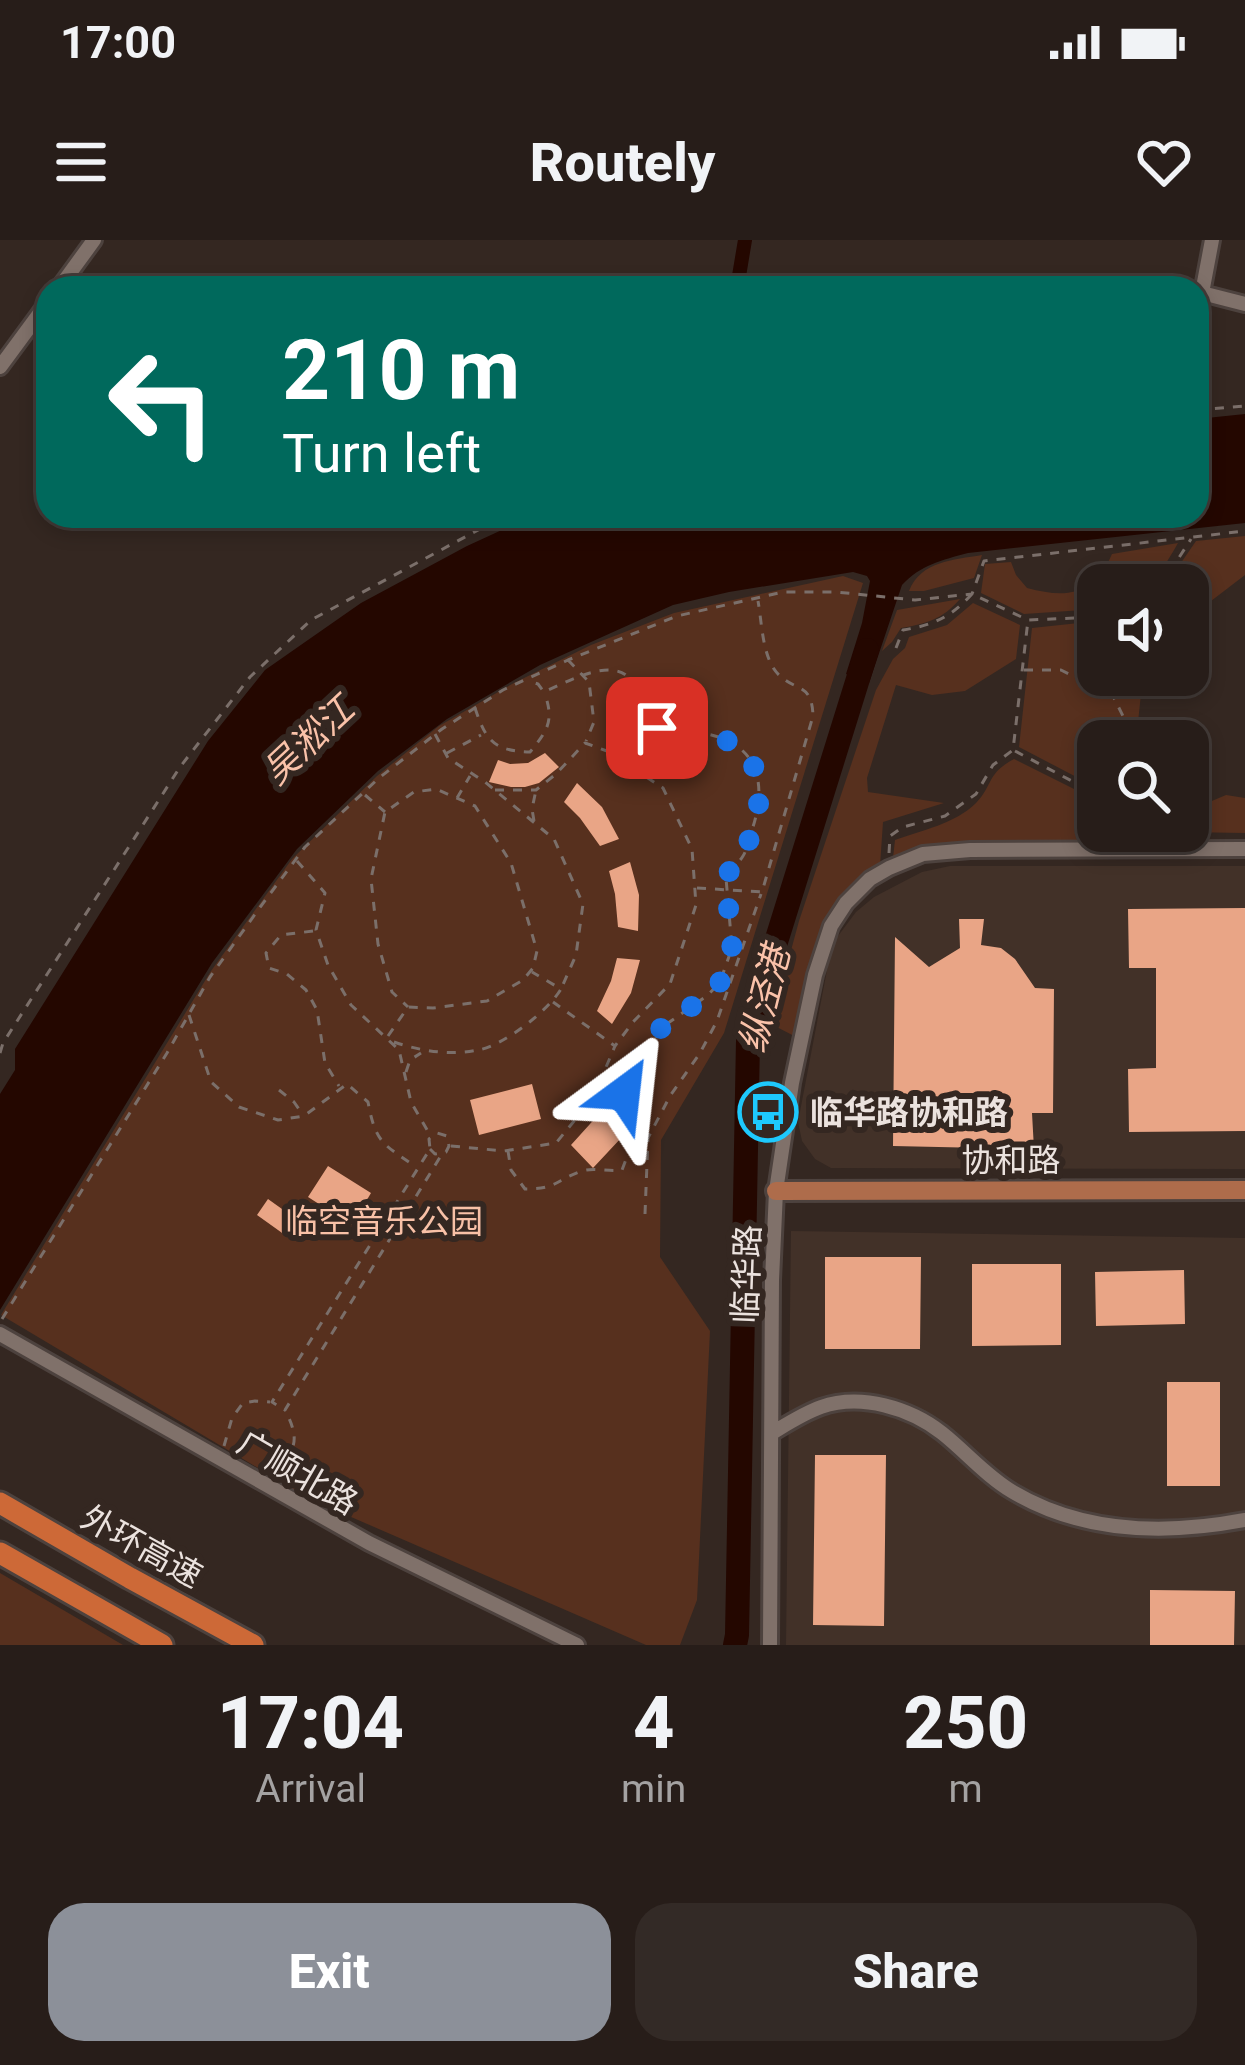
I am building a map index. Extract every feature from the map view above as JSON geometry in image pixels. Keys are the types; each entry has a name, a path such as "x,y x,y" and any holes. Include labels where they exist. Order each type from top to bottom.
{"highway":[{"name":"外环高速","path":"0,1503 253,1645"},
{"path":"0,1553 162,1645"}],"main road":[{"name":"协和路","path":"776,1191 1245,1190"}],"street":[{"path":"68,276 94,240"},
{"path":"1205,276 1212,240"},
{"path":"1209,295 1245,304"},
{"path":"0,367 36,318"},
{"path":"889,868 923,854 952,850 1245,849"},
{"name":"临华路","path":"770,1645 772,1280 776,1191 792,1084 824,940 862,886 889,868"},
{"name":"广顺北路","path":"0,1334 389,1553 577,1645"},
{"path":"772,1433 820,1407 881,1405 920,1418 1013,1492 1077,1519 1150,1530 1245,1520"}],"path":[{"path":"1209,409 1245,406"},
{"path":"0,1053 180,767 250,677 311,620 482,528"},
{"path":"896,648 903,630 930,626 953,614 972,594 984,561 1245,531"},
{"path":"1175,564 1192,537"},
{"path":"0,1322 210,977 296,860 363,794 435,734 526,679 568,660 677,616 783,592 915,600 972,594 1028,620 1077,618"},
{"path":"645,1214 648,1138 717,1021 762,892 813,716 812,700 801,687 777,674 768,656 758,598"},
{"path":"889,868 890,836 903,827 945,816 976,794 993,765 1013,750 1028,620"},
{"path":"495,790 536,790 585,743 594,722 589,682 568,660"},
{"path":"508,1150 512,1170 525,1189 547,1189 585,1169 622,1170 632,1119 624,1093 636,1062 661,1028 720,982 732,948 726,878 742,857 760,806 759,778 740,746 708,734 657,728 642,714 640,692 615,669 582,675 544,692"},
{"path":"1022,670 1061,670 1113,696 1126,720"},
{"path":"476,708 484,734 508,752 530,752 546,732 551,712 538,684 526,679"},
{"path":"392,1042 423,1052 481,1050 527,1024 553,1002 576,955 583,904 554,839 446,754 435,734"},
{"path":"446,754 484,734"},
{"path":"449,1146 508,1150 556,1143 593,1098 615,1046 670,984 696,905 692,849 663,788 607,751 585,743"},
{"path":"1013,750 1077,784"},
{"path":"457,798 471,775"},
{"path":"436,789 457,798 475,806 512,863 537,951 523,980 487,1001 408,1007 392,992 378,944 371,879 385,812 414,792 436,789"},
{"path":"535,823 536,790"},
{"path":"363,794 385,812"},
{"path":"296,860 325,893 316,930 328,965 351,1004 399,1050 411,1102 431,1136"},
{"path":"695,888 762,892"},
{"path":"316,930 281,935 266,953 269,968 287,974 306,990 317,1010 325,1064 340,1088"},
{"path":"531,971 561,989"},
{"path":"553,1002 615,1046"},
{"path":"388,1036 408,1007"},
{"path":"189,1014 212,1082 239,1107 278,1120 304,1116 346,1084 368,1102 383,1147 418,1168"},
{"path":"405,1074 410,1060 423,1052"},
{"path":"279,1090 304,1116"},
{"path":"272,1402 430,1149 431,1136 444,1134 449,1146"},
{"path":"285,1410 449,1146"},
{"path":"430,1149 442,1154"},
{"path":"221,1459 232,1418 243,1403 272,1402 285,1410 296,1430 290,1456 261,1482"}],"shaded area":[{"path":"950,866 1245,866 1245,1169 831,1168 815,1159 802,1141 798,1122 832,944 874,897 922,872"},
{"path":"791,1231 1245,1238 1245,1645 786,1645"}],"green space":[{"path":"1245,536 1245,575 1209,603 1209,564 1180,564 1196,541"},
{"path":"1178,543 1165,564 1107,564 1112,554"},
{"path":"982,555 974,578 909,591 930,568"},
{"path":"1011,562 1027,588 1077,590 1077,610 1024,614 981,593 985,564"},
{"name":"临空音乐公园","path":"843,576 863,583 724,1033 661,1140 660,1257 710,1331 697,1600 680,1645 646,1645 312,1500 1,1315 211,971 292,859 377,776 439,726 591,645 674,613"},
{"path":"960,599 934,620 901,628 882,651 897,610"},
{"path":"973,603 1020,625 1016,659 965,691 932,695 896,685 867,778 868,792 944,803 883,822 880,866 847,890 826,928 796,1037 771,1024 799,921 876,690 909,637 947,625"},
{"path":"1077,623 1077,696 1141,696 1138,720 1077,720 1077,777 1019,747 1032,628"},
{"path":"1014,759 1077,790 1077,842 959,843 893,858 895,840 968,810 999,770"},
{"path":"1226,795 1245,798 1245,833 1209,832 1209,802"},
{"path":"0,1573 123,1645 0,1645"}],"water":[{"path":"1245,414 1245,523 1209,527 1209,418"},
{"name":"吴淞江","path":"506,528 1199,528 968,553 932,564 902,585 869,683 846,674 870,581 853,572 673,605 540,665 447,719 378,771 297,849 212,963 0,1310 0,1094 15,1070 15,1049 208,741 265,670 361,603"}],"building":[{"path":"545,753 559,767 539,783 511,787 489,782 498,760 528,763"},
{"path":"577,783 602,807 619,839 600,846 564,802"},
{"path":"630,862 639,895 638,931 618,927 609,871"},
{"path":"1245,908 1245,1131 1129,1132 1128,1069 1156,1068 1156,968 1129,968 1128,909"},
{"path":"959,919 984,919 981,945 1001,948 1015,959 1035,988 1054,989 1053,1113 1032,1113 1034,1149 893,1146 895,937 929,967 960,948"},
{"path":"617,958 640,960 631,993 612,1024 597,1011"},
{"path":"532,1084 541,1119 479,1135 470,1100"},
{"path":"599,1114 622,1137 593,1168 571,1145"},
{"path":"328,1166 371,1193 352,1225 308,1197"},
{"path":"268,1199 296,1219 285,1235 257,1215"},
{"path":"825,1257 921,1257 920,1349 825,1349"},
{"path":"972,1264 1061,1264 1061,1345 972,1346"},
{"path":"1184,1270 1185,1324 1096,1326 1095,1272"},
{"path":"1167,1382 1220,1382 1220,1486 1167,1486"},
{"path":"815,1455 886,1455 884,1626 813,1625"},
{"path":"1150,1590 1235,1591 1234,1645 1150,1645"}],"waterway":[{"path":"739,276 745,240"},
{"name":"纵泾港","path":"735,1645 748,1040 867,650"}],"place":[{"name":"临华路协和路","path":"768,1112"}],"route":[{"path":"624,1093 636,1062 661,1028 720,982 732,948 726,878 742,857 760,806 759,778 740,746 708,734 657,728"}]}
